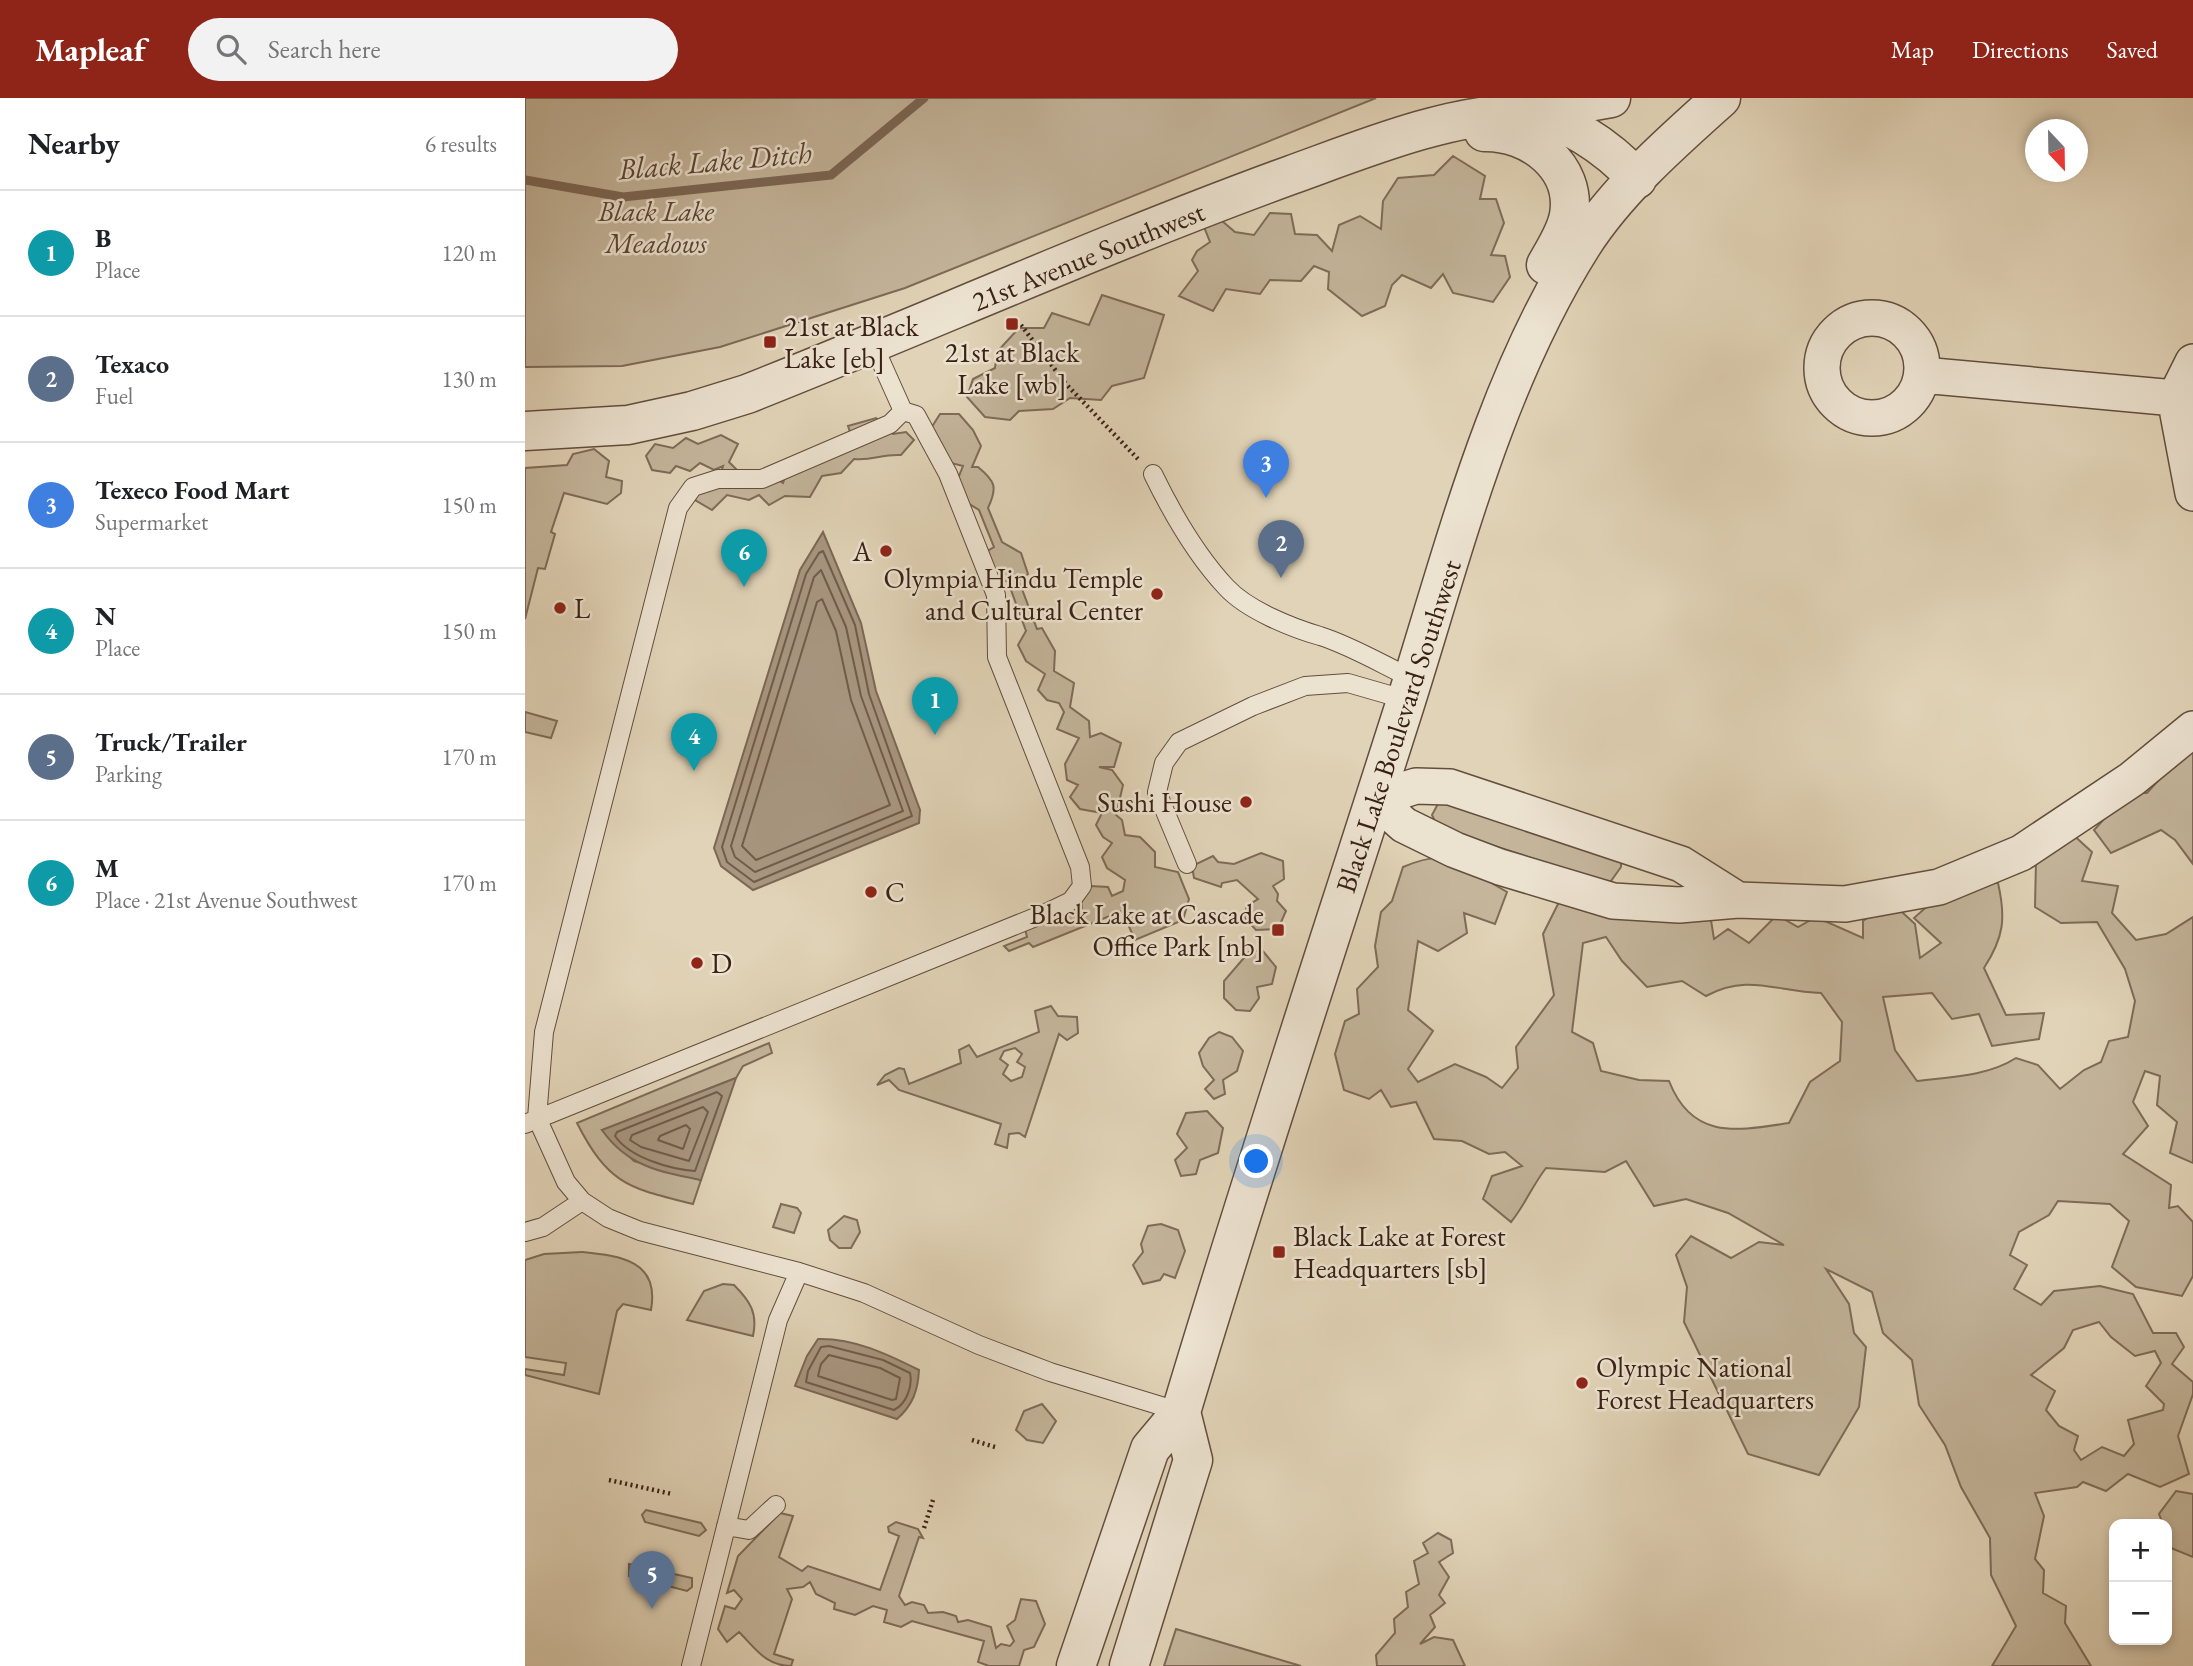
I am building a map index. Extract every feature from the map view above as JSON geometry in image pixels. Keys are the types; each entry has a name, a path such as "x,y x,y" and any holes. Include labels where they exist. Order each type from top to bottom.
{"street":[{"path":"1523,113 1611,98"},
{"name":"Black Lake Boulevard Southwest","path":"1076,1666 1147,1455 1181,1412 1312,991 1488,448 1521,361 1585,240 1637,179 1721,98"},
{"name":"21st Avenue Southwest","path":"525,431 628,425 692,411 747,394 1243,193 1353,153 1468,119 1523,113 1579,130 1623,163 1637,179"},
{"path":"1423,132 1492,132 1528,141 1551,156 1570,185 1569,216 1563,233 1530,294 1541,321"},
{"path":"2193,362 2175,398 2193,493"},
{"path":"1922,375 2175,398"},
{"path":"1375,799 1404,825 1455,850 1500,867 1613,901 1679,905 1738,900 1845,904 1940,887 2021,853 2132,779 2193,729"},
{"path":"1375,799 1416,786 1450,787 1681,864 1738,900"},
{"path":"1129,1666 1193,1460 1181,1412"}],"lane":[{"path":"531,1121 1048,912 1071,901 1082,886 1080,867 997,657 996,595 948,474 916,415 903,411 873,344"},
{"path":"903,411 890,424 762,479 718,479 693,487 678,508 544,1032 531,1121 566,1182 582,1201 608,1217 640,1231 799,1272 864,1293 979,1345 1049,1372 1181,1412"},
{"path":"1153,474 1189,538 1227,589 1292,628 1320,636 1410,689"},
{"path":"1187,864 1157,792 1164,763 1179,742 1253,706 1305,686 1348,683 1410,689"},
{"path":"525,1233 543,1227 582,1201"},
{"path":"691,1666 778,1320 799,1272"},
{"path":"726,1527 749,1530 776,1505"}],"path":[{"path":"1021,325 1066,384 1153,474"},
{"path":"972,1440 995,1447"},
{"path":"609,1480 672,1493"},
{"path":"923,1528 933,1500"}],"green space":[{"name":"Black Lake Meadows","path":"525,98 1376,98 905,288 720,347 622,366 525,367"},
{"path":"1453,156 1485,176 1480,199 1496,199 1504,223 1491,255 1505,256 1510,277 1493,302 1453,293 1443,274 1431,288 1402,275 1392,285 1385,306 1362,316 1328,289 1329,272 1314,266 1301,281 1270,280 1260,294 1226,289 1213,311 1179,296 1198,271 1192,260 1197,251 1210,242 1202,222 1215,215 1235,232 1254,235 1270,213 1291,214 1295,234 1317,235 1332,251 1339,225 1360,216 1381,229 1383,201 1398,178 1434,175"},
{"path":"1102,295 1164,315 1144,378 1112,386 1101,400 1070,398 1053,409 1019,411 1010,420 985,417 967,397 973,379 995,368 997,352 1019,328 1044,328 1052,313 1089,325"},
{"path":"940,414 959,414 973,430 981,446 972,467 978,467 993,485 993,495 988,508 1002,542 1021,553 1028,574 1019,581 1037,629 1042,628 1055,651 1054,671 1074,683 1070,707 1089,721 1090,737 1101,733 1121,743 1114,767 1099,767 1112,770 1123,785 1116,815 1122,820 1125,835 1140,837 1155,852 1155,867 1178,872 1189,899 1183,920 1135,940 1122,911 1033,947 1029,943 1009,951 1004,946 1027,937 1025,929 1050,913 1062,916 1069,908 1082,908 1082,898 1091,886 1108,887 1112,896 1123,891 1125,880 1107,868 1102,857 1112,843 1103,837 1096,825 1102,813 1080,809 1070,797 1078,785 1067,780 1065,764 1079,738 1057,729 1064,712 1059,703 1047,700 1038,690 1045,674 1026,661 1018,645 1026,631 1008,582 989,574 984,553 994,547 979,510 958,497 957,481 963,466 943,461 928,433"},
{"path":"876,418 893,434 906,432 914,440 901,455 854,459 841,473 822,476 810,497 785,496 769,505 759,495 749,500 727,495 712,510 695,500 701,486 717,487 723,466 714,470 700,463 690,471 676,466 670,473 652,470 646,456 655,444 673,448 686,438 698,444 721,435 738,444 729,462 749,482 765,472 783,483 792,457 855,447 848,426"},
{"path":"594,449 609,461 606,477 622,481 621,493 607,504 564,493 551,532 555,534 545,569 538,568 525,619 525,468 567,465 573,454"},
{"path":"525,712 557,721 551,738 525,732"},
{"path":"2185,751 2193,752 2193,864 2175,840 2161,830 2111,853 2094,830 2128,793 2147,793"},
{"path":"1440,800 1621,861 1621,867 1611,881 1604,881 1438,828 1432,815"},
{"path":"2069,831 2092,852 2082,881 2118,886 2112,913 2136,940 2166,934 2193,917 2193,1163 2170,1153 2177,1122 2157,1105 2160,1076 2145,1071 2133,1102 2148,1126 2123,1154 2171,1185 2169,1208 2178,1206 2193,1222 2193,1276 2182,1296 2136,1287 2112,1267 2129,1221 2110,1204 2058,1201 2049,1215 2019,1232 2010,1255 2027,1265 2014,1289 2041,1305 2054,1291 2100,1286 2133,1294 2153,1333 2176,1333 2184,1347 2172,1364 2193,1382 2193,1394 2178,1436 2189,1474 2160,1487 2128,1474 2106,1491 2083,1482 2077,1487 2035,1493 2044,1516 2035,1559 2044,1570 2043,1593 2066,1606 2065,1623 2091,1666 1992,1666 2016,1626 1991,1575 1990,1538 1961,1487 1945,1445 1919,1405 1912,1360 1883,1333 1872,1292 1826,1269 1849,1304 1854,1333 1866,1347 1859,1407 1819,1475 1748,1454 1684,1322 1687,1287 1676,1255 1691,1236 1731,1258 1759,1242 1784,1245 1728,1213 1686,1199 1654,1206 1626,1161 1605,1172 1546,1168 1511,1222 1483,1199 1492,1176 1522,1166 1505,1152 1489,1154 1462,1141 1434,1139 1416,1102 1391,1107 1381,1090 1369,1099 1344,1090 1335,1054 1345,1021 1359,1014 1357,989 1378,967 1375,946 1381,912 1392,901 1403,867 1425,860 1454,857 1487,861 1488,881 1507,892 1495,924 1464,913 1467,933 1438,951 1418,941 1408,1010 1433,1031 1408,1069 1418,1082 1455,1064 1486,1077 1502,1088 1518,1068 1516,1047 1554,995 1543,934 1563,894 1710,914 1714,939 1728,929 1749,943 1777,915 1798,927 1816,917 1863,938 1863,921 1890,901 1915,924 1920,958 1941,943 1914,918 1942,893 1960,897 1972,883 1998,883 2002,907 2001,927 1996,947 1984,968 2006,1015 2044,1013 2039,1039 1992,1046 1979,1014 1952,1019 1932,993 1883,997 1895,1050 1917,1081 1981,1072 2016,1058 2038,1065 2060,1089 2084,1070 2101,1062 2109,1041 2128,1037 2135,1001 2125,969 2097,922 2061,923 2035,907 2036,860","holes":["1606,937 1622,961 1647,987 1682,981 1706,996 1721,989 1749,985 1821,993 1842,1022 1840,1061 1810,1082 1789,1123 1734,1129 1703,1122 1690,1114 1669,1081 1639,1080 1601,1071 1593,1043 1572,1032 1583,943","2099,1322 2111,1337 2135,1356 2155,1351 2161,1363 2146,1386 2164,1404 2163,1410 2128,1420 2134,1444 2124,1456 2102,1447 2081,1460 2074,1450 2078,1436 2059,1426 2046,1410 2055,1391 2031,1375 2064,1348 2073,1330"]},
{"path":"1261,853 1283,861 1284,879 1273,886 1278,894 1277,901 1286,911 1278,929 1256,930 1244,917 1247,906 1258,899 1237,880 1222,883 1221,887 1194,878 1192,866 1213,856 1218,862 1234,864"},
{"path":"1262,950 1276,967 1272,984 1257,987 1259,998 1250,1011 1236,1010 1224,998 1224,981 1249,952"},
{"path":"1051,1006 1058,1016 1077,1017 1078,1033 1067,1040 1059,1034 1025,1137 1019,1133 1009,1134 1007,1148 995,1144 1001,1124 899,1090 889,1080 877,1085 885,1075 899,1068 904,1069 909,1084 961,1063 959,1050 969,1045 977,1057 1039,1032 1035,1011","holes":["1015,1048 1022,1054 1017,1062 1025,1067 1022,1077 1011,1081 1003,1074 1008,1065 1000,1059 1004,1051"]},
{"path":"1219,1032 1232,1037 1243,1051 1237,1071 1223,1080 1225,1094 1214,1099 1205,1089 1214,1080 1203,1066 1199,1053 1209,1038"},
{"path":"769,1043 772,1053 743,1066 736,1078 602,1130 634,1161 701,1180 693,1204 637,1188 623,1181 600,1160 577,1123"},
{"path":"1207,1111 1223,1128 1218,1153 1200,1160 1196,1174 1181,1176 1175,1160 1187,1148 1177,1134 1186,1113"},
{"path":"781,1204 797,1208 801,1213 794,1233 773,1227"},
{"path":"844,1216 857,1220 860,1232 851,1248 839,1248 830,1240 828,1230"},
{"path":"1161,1224 1178,1230 1185,1251 1175,1278 1164,1274 1160,1280 1143,1284 1133,1265 1143,1252 1141,1244 1148,1226"},
{"path":"582,1252 623,1259 634,1264 649,1280 652,1293 651,1310 623,1304 617,1311 599,1394 525,1375 525,1369 564,1375 566,1363 525,1357 525,1260 544,1254"},
{"path":"723,1284 734,1285 748,1302 753,1314 753,1336 687,1320 704,1291"},
{"path":"1042,1404 1056,1421 1043,1443 1027,1440 1016,1430 1024,1411"},
{"path":"2176,1491 2193,1494 2193,1557 2172,1548 2172,1519 2161,1519 2159,1514"},
{"path":"646,1510 701,1523 706,1530 699,1536 645,1522 642,1515"},
{"path":"780,1513 793,1516 779,1557 802,1571 808,1566 880,1590 899,1536 889,1532 888,1527 896,1522 918,1529 923,1538 919,1537 899,1596 905,1605 912,1602 924,1605 928,1613 943,1612 956,1616 958,1622 968,1620 991,1627 996,1648 1001,1644 1010,1646 1014,1641 1007,1626 1015,1620 1021,1599 1036,1601 1045,1624 1034,1647 1024,1650 1019,1666 989,1666 978,1662 984,1641 912,1621 901,1627 884,1622 887,1610 873,1606 855,1615 834,1609 835,1603 816,1594 810,1582 803,1587 787,1589 792,1599 774,1654 793,1660 791,1666 775,1663 762,1655 739,1632 727,1642 718,1629 725,1606 735,1609 742,1599 734,1590 727,1593 738,1556"},
{"path":"1438,1533 1451,1540 1453,1553 1439,1562 1449,1577 1439,1595 1445,1603 1430,1615 1435,1627 1420,1644 1434,1637 1453,1640 1465,1666 1377,1666 1376,1655 1395,1633 1394,1619 1408,1607 1406,1592 1419,1584 1414,1561 1428,1553 1423,1543"},
{"path":"629,1564 692,1578 692,1587 687,1591 629,1576"},
{"path":"1176,1629 1301,1666 1164,1666"}],"water":[{"path":"823,532 861,623 876,691 920,810 919,823 753,890 721,866 714,848 800,570"},
{"path":"736,1078 701,1180 658,1170 633,1160 602,1130"},
{"path":"818,1339 857,1344 919,1370 911,1403 897,1419 795,1386 807,1356"}],"waterway":[{"name":"Black Lake Ditch","path":"525,180 623,197 831,175 924,98"}],"place":[{"name":"21st at Black Lake [wb]","path":"1012,324"},
{"name":"21st at Black Lake [eb]","path":"770,342"},
{"name":"Texeco Food Mart","path":"1266,498"},
{"name":"A","path":"886,551"},
{"name":"Texaco","path":"1281,578"},
{"name":"M","path":"744,587"},
{"name":"Olympia Hindu Temple and Cultural Center","path":"1157,594"},
{"name":"L","path":"560,608"},
{"name":"B","path":"935,735"},
{"name":"N","path":"694,771"},
{"name":"Sushi House","path":"1246,802"},
{"name":"C","path":"871,892"},
{"name":"Black Lake at Cascade Office Park [nb]","path":"1278,930"},
{"name":"D","path":"697,963"},
{"name":"Black Lake at Forest Headquarters [sb]","path":"1279,1252"},
{"name":"Olympic National Forest Headquarters","path":"1582,1383"},
{"name":"Truck/Trailer","path":"652,1609"}]}
